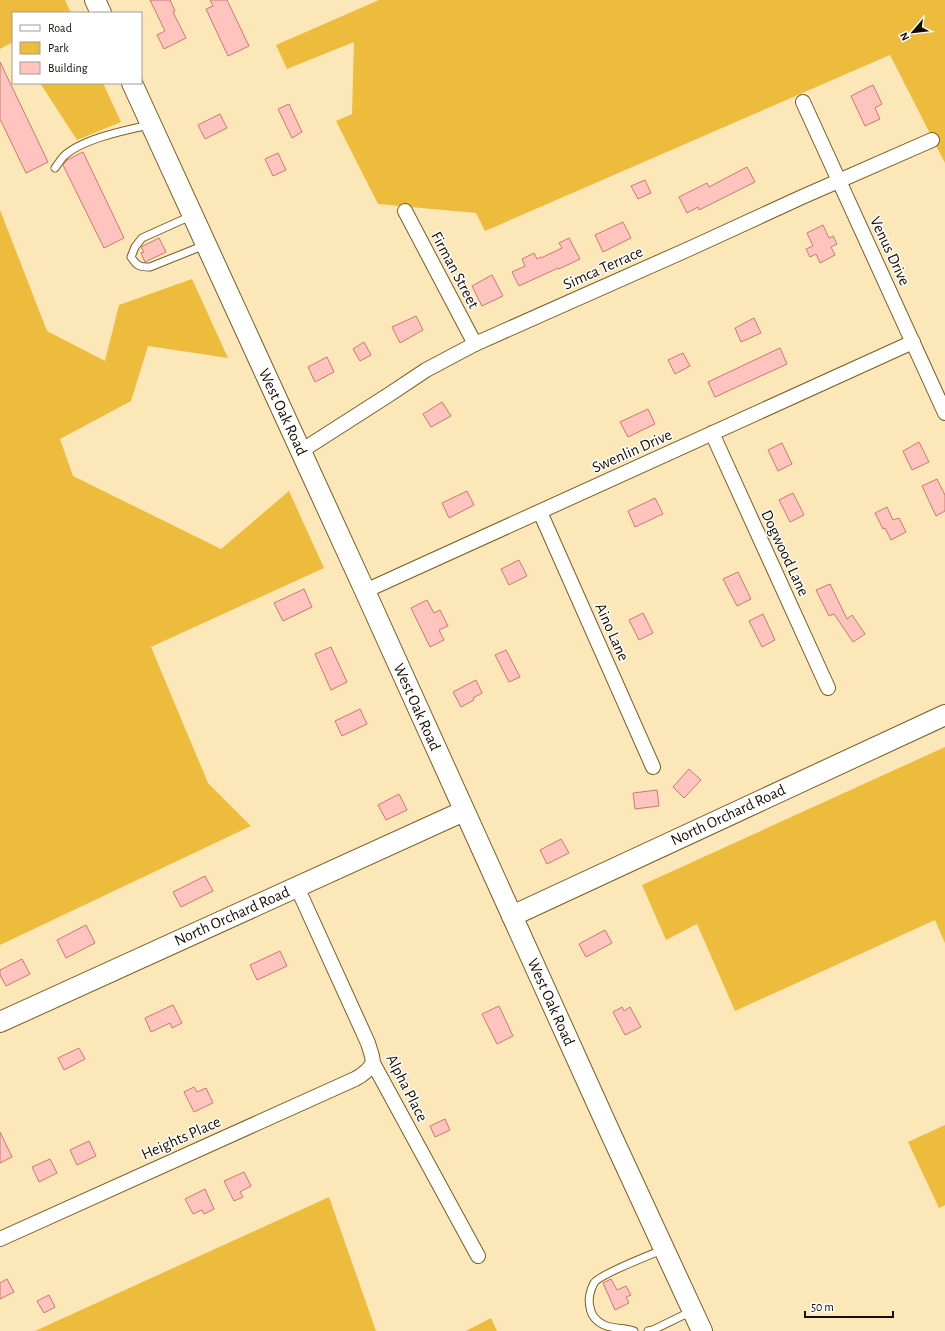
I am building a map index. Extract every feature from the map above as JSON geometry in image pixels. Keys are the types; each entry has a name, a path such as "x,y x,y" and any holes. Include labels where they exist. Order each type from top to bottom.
{"street":[{"path":"95,0 101,12"},
{"name":"West Oak Road","path":"132,84 702,1331"},
{"name":"Venus Drive","path":"803,102 945,413"},
{"name":"Simca Terrace","path":"301,451 426,370 475,344 932,140"},
{"name":"Firman Street","path":"405,211 475,344"},
{"name":"Swenlin Drive","path":"365,591 913,342"},
{"name":"Dogwood Lane","path":"712,433 828,688"},
{"name":"Aino Lane","path":"540,512 653,767"},
{"name":"North Orchard Road","path":"512,916 945,715"},
{"name":"North Orchard Road","path":"0,1022 464,811"},
{"name":"Alpha Place","path":"297,887 368,1043 373,1064 478,1256"},
{"name":"Heights Place","path":"0,1239 355,1079 364,1074 373,1064"}],"lane":[{"path":"55,168 64,156 79,146 118,132 151,125"},
{"path":"192,215 142,238 134,247 131,257 137,265 142,267 150,267 206,245"},
{"path":"634,1331 606,1326 597,1322 589,1305 590,1291 595,1282 606,1275 664,1249"},
{"path":"648,1331 653,1330 693,1310"}],"green space":[{"path":"0,0 65,0 71,12 12,12 12,43 0,49"},
{"path":"379,0 945,0 945,163 890,55 485,231 476,213 378,204 336,121 352,114 354,42 287,69 276,45"},
{"path":"41,84 103,84 121,122 77,140"},
{"path":"0,210 47,331 105,361 119,305 192,279 228,358 148,346 131,401 60,439 73,476 221,549 289,491 324,568 151,647 208,783 251,826 0,945"},
{"path":"945,747 945,943 935,920 735,1011 697,924 666,940 642,885"},
{"path":"945,1125 945,1205 939,1208 908,1142"},
{"path":"329,1197 376,1331 35,1331"},
{"path":"491,1318 497,1331 466,1331"}],"building":[{"path":"150,0 170,0 175,11 173,12 186,38 164,49 157,35 165,31"},
{"path":"210,0 227,0 249,46 228,56 206,9 213,6"},
{"path":"0,62 48,162 26,173 0,119"},
{"path":"873,85 882,104 875,108 880,119 865,126 851,96"},
{"path":"289,104 302,132 292,138 278,109"},
{"path":"220,114 227,128 205,139 198,125"},
{"path":"83,152 124,238 104,248 63,165 67,160"},
{"path":"278,153 286,170 273,176 265,159"},
{"path":"747,167 755,182 699,210 698,207 687,213 679,197 707,183 709,187"},
{"path":"645,180 651,193 638,199 631,186"},
{"path":"623,222 631,238 603,252 595,235"},
{"path":"823,225 829,238 833,236 837,244 831,247 835,255 820,263 816,254 810,257 806,249 813,246 807,233"},
{"path":"159,238 166,252 145,262 141,253 144,252 141,247"},
{"path":"569,238 580,259 519,286 512,272 525,266 522,259 534,253 537,259 541,258 562,248 559,243"},
{"path":"492,275 503,296 482,306 472,286"},
{"path":"416,316 423,330 400,343 392,327"},
{"path":"754,318 761,333 741,342 735,328"},
{"path":"364,342 371,355 360,361 353,349"},
{"path":"780,348 787,364 715,397 708,382"},
{"path":"683,353 690,366 675,374 668,360"},
{"path":"327,357 334,372 315,382 308,367"},
{"path":"442,402 451,416 431,427 423,414"},
{"path":"648,409 655,424 628,437 620,422"},
{"path":"919,442 929,462 912,470 903,451"},
{"path":"782,443 792,464 778,471 768,450"},
{"path":"937,479 945,495 945,511 936,516 922,486"},
{"path":"467,491 474,505 449,518 442,503"},
{"path":"793,493 804,515 790,522 779,500"},
{"path":"655,498 663,514 635,527 628,511"},
{"path":"887,507 893,520 899,518 906,532 891,540 885,528 883,529 875,513"},
{"path":"519,560 527,576 509,585 501,569"},
{"path":"738,572 751,599 737,606 723,579"},
{"path":"830,584 847,619 852,615 865,634 853,642 834,614 829,616 816,590"},
{"path":"304,589 312,607 283,621 274,603"},
{"path":"427,600 434,613 440,610 448,626 439,630 444,640 430,647 411,608"},
{"path":"643,613 653,633 639,640 629,620"},
{"path":"763,614 775,640 762,647 749,621"},
{"path":"331,647 347,682 331,690 315,654"},
{"path":"506,650 520,677 509,682 495,655"},
{"path":"476,680 482,693 473,698 474,700 461,707 453,692"},
{"path":"360,709 367,724 342,736 335,721"},
{"path":"689,769 701,780 684,798 673,787"},
{"path":"657,790 659,806 635,809 633,793"},
{"path":"399,794 407,810 386,820 378,805"},
{"path":"561,839 569,853 547,864 540,850"},
{"path":"205,876 213,891 181,907 173,892"},
{"path":"86,925 95,943 66,958 57,940"},
{"path":"605,930 612,943 586,957 579,944"},
{"path":"280,951 287,966 257,980 250,965"},
{"path":"22,959 30,974 6,986 0,975 0,970"},
{"path":"173,1005 182,1023 172,1028 170,1023 151,1032 145,1018"},
{"path":"499,1006 513,1036 497,1044 482,1014"},
{"path":"622,1007 624,1011 630,1007 641,1027 625,1035 613,1012"},
{"path":"79,1048 85,1059 64,1070 58,1058"},
{"path":"194,1087 197,1092 206,1088 213,1103 194,1112 184,1092"},
{"path":"445,1119 450,1130 435,1137 430,1126"},
{"path":"0,1132 12,1157 0,1163"},
{"path":"89,1141 96,1156 77,1165 70,1150"},
{"path":"50,1159 57,1173 39,1182 32,1167"},
{"path":"244,1172 251,1186 240,1192 243,1197 234,1201 224,1181"},
{"path":"205,1189 214,1209 204,1214 202,1210 193,1214 185,1199"},
{"path":"7,1279 14,1292 0,1299 0,1283"},
{"path":"611,1279 617,1290 626,1286 631,1295 626,1297 629,1303 615,1310 603,1283"},
{"path":"49,1295 55,1307 44,1313 37,1301"}]}
